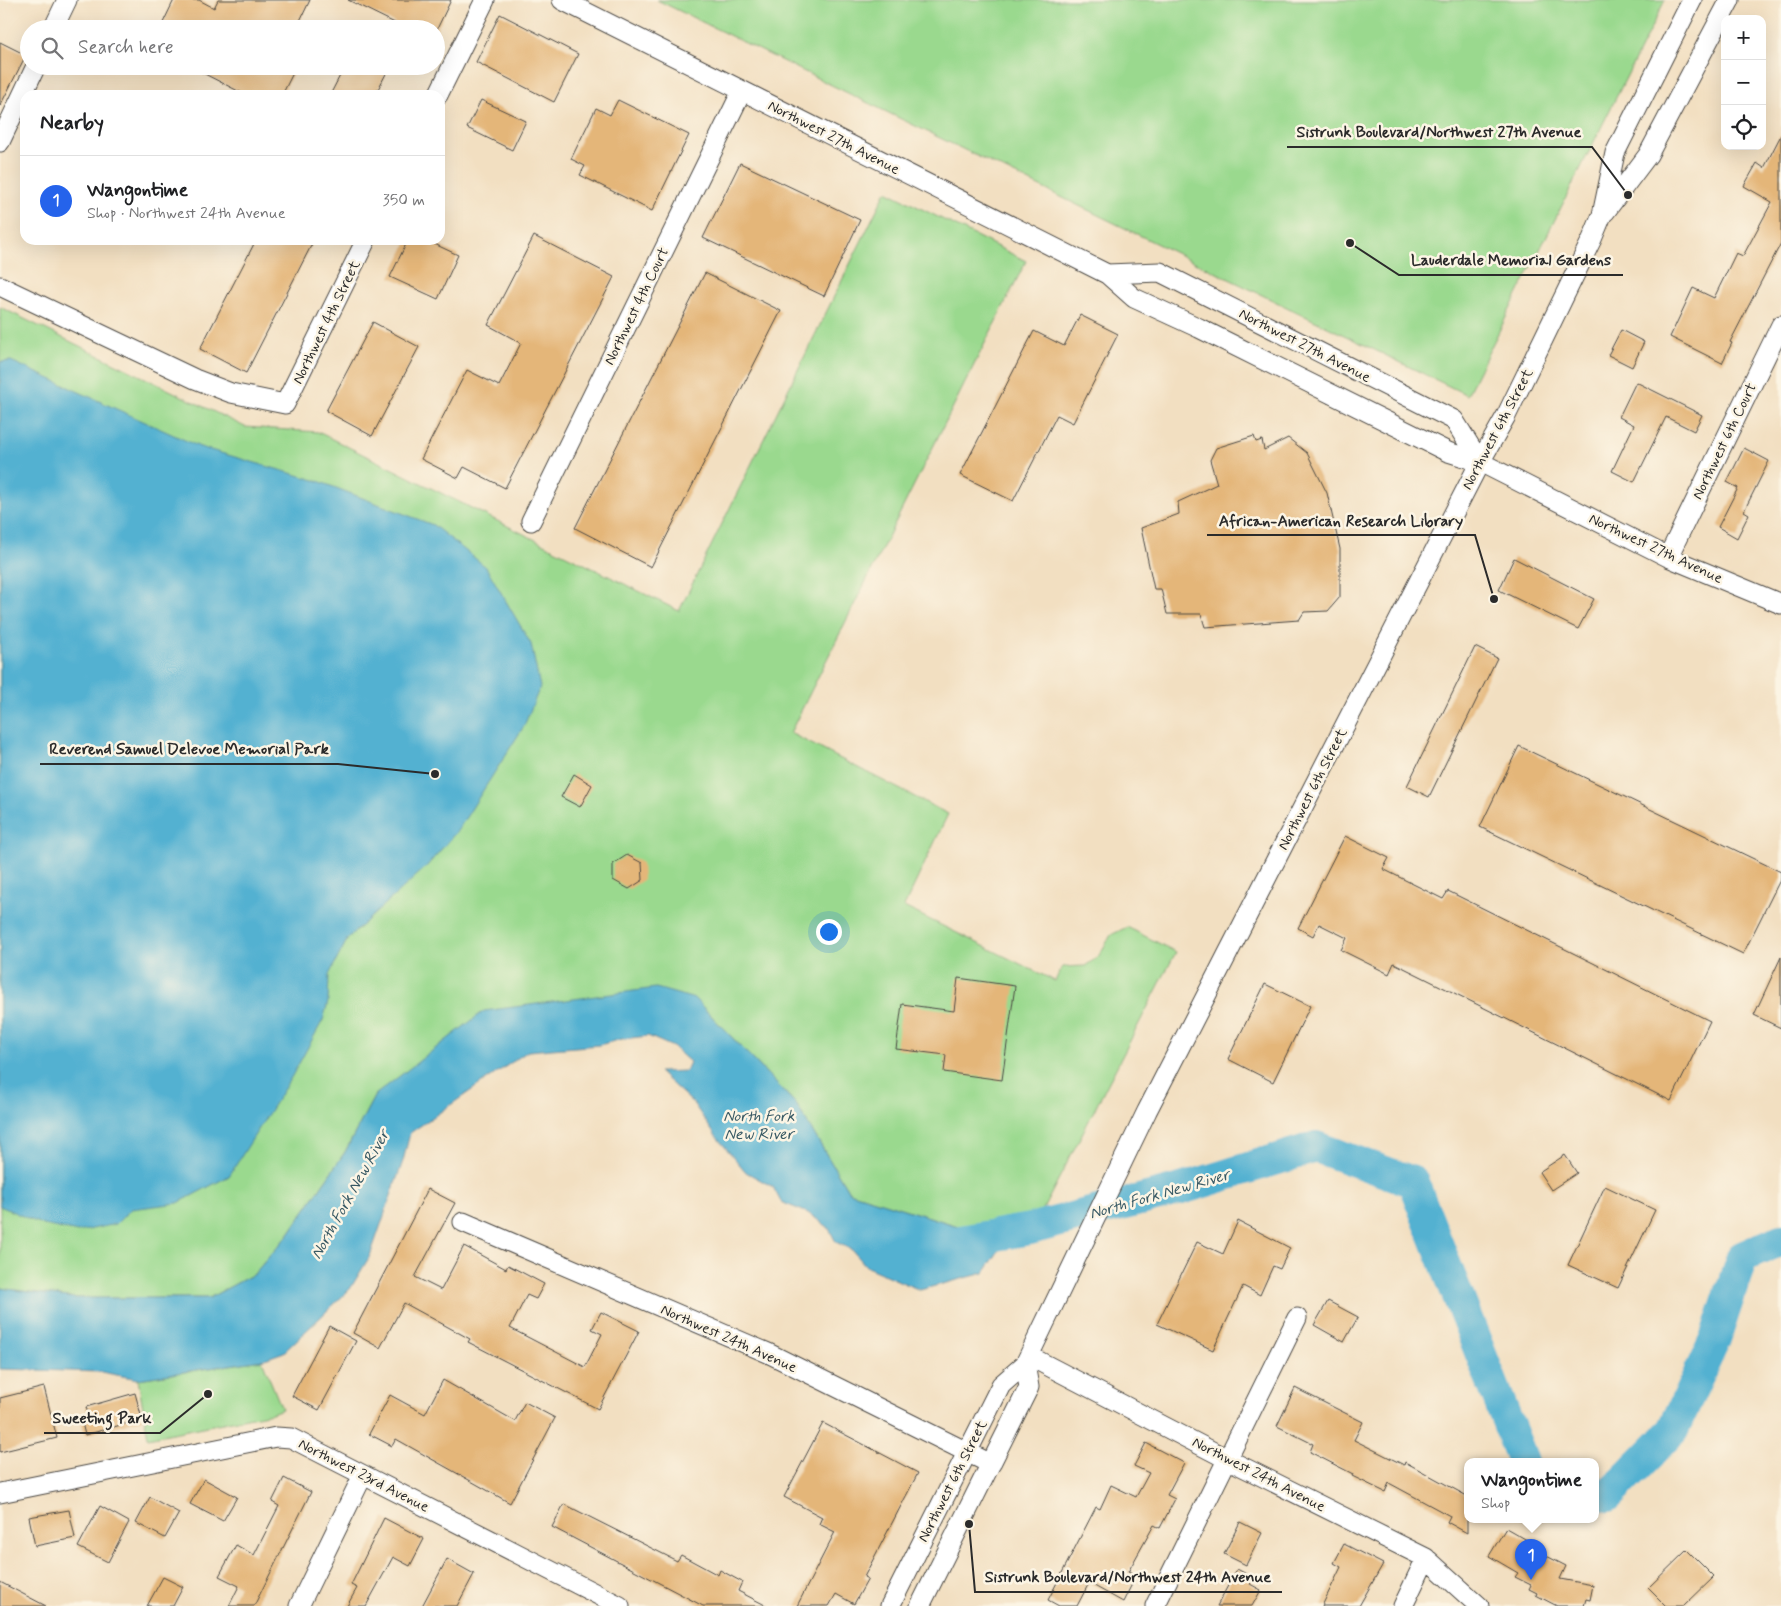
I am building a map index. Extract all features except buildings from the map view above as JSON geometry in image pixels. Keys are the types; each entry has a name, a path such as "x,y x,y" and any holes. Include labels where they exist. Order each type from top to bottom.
{"street":[{"path":"58,20 67,0"},
{"path":"440,90 485,0"},
{"name":"Northwest 27th Avenue","path":"562,0 1107,274 1134,298 1448,452 1480,462 1668,557 1781,604"},
{"name":"Northwest 6th Street","path":"1602,215 1616,153 1692,0"},
{"name":"Northwest 6th Street","path":"890,1606 1001,1385 1027,1360 1147,1111 1480,462 1506,416 1602,215 1648,155 1730,0"},
{"path":"25,90 32,75"},
{"name":"Northwest 4th Court","path":"531,521 742,91"},
{"path":"0,142 20,100"},
{"name":"Northwest 4th Street","path":"0,286 195,379 231,393 285,404 364,245"},
{"name":"Northwest 27th Avenue","path":"1107,274 1160,272 1454,420 1480,462"},
{"name":"Northwest 6th Court","path":"1668,557 1781,325"},
{"name":"Northwest 24th Avenue","path":"463,1222 768,1353 991,1464"},
{"path":"1155,1606 1297,1318"},
{"name":"Northwest 6th Street","path":"920,1606 1030,1387 1027,1360"},
{"name":"Northwest 24th Avenue","path":"1027,1360 1426,1558 1479,1606"},
{"name":"Northwest 23rd Avenue","path":"0,1493 276,1437 291,1438 620,1606"},
{"path":"299,1606 363,1474"},
{"path":"1403,1606 1426,1558"}],"green space":[{"path":"657,0 1665,0 1467,395"},
{"path":"886,191 1026,261 790,733 948,814 904,907 1055,981 1062,967 1085,966 1098,957 1111,935 1127,927 1176,952 1038,1219 958,1226 849,1192 796,1104 695,999 375,1095 345,1152 288,1235 254,1274 209,1298 74,1298 0,1288 0,307 245,427 318,432 679,611"},
{"path":"262,1360 282,1409 272,1413 148,1438 138,1379"}],"water":[{"path":"11,361 200,447 318,481 433,525 486,567 531,644 540,687 524,726 458,830 426,867 348,938 329,975 328,1002 323,1020 292,1076 229,1176 178,1203 131,1209 116,1224 78,1232 43,1225 0,1206 0,362"},
{"path":"656,988 695,999 796,1104 849,1192 958,1226 988,1224 998,1252 984,1273 920,1290 867,1267 852,1250 836,1242 828,1227 808,1213 781,1202 773,1187 746,1172 715,1135 693,1103 659,1072 686,1071 690,1062 673,1047 648,1036 622,1039 599,1045 528,1051 410,1133 403,1161 370,1256 350,1289 284,1352 262,1360 138,1379 101,1372 0,1369 0,1288 74,1298 209,1298 254,1274 288,1235 345,1152 375,1095 484,1011"}],"waterway":[{"name":"North Fork New River","path":"949,1243 1030,1229 1181,1189 1316,1147 1413,1182 1522,1458"},
{"name":"North Fork New River","path":"1599,1493 1608,1496 1673,1430 1715,1339 1742,1257 1781,1240"}],"place":[{"name":"Sistrunk Boulevard/Northwest 27th Avenue","path":"1628,195"},
{"name":"Lauderdale Memorial Gardens","path":"1350,243"},
{"name":"African-American Research Library","path":"1494,599"},
{"name":"Reverend Samuel Delevoe Memorial Park","path":"435,774"},
{"name":"Sweeting Park","path":"208,1394"},
{"name":"Sistrunk Boulevard/Northwest 24th Avenue","path":"969,1524"},
{"name":"Wangontime","path":"1531,1580"}]}
